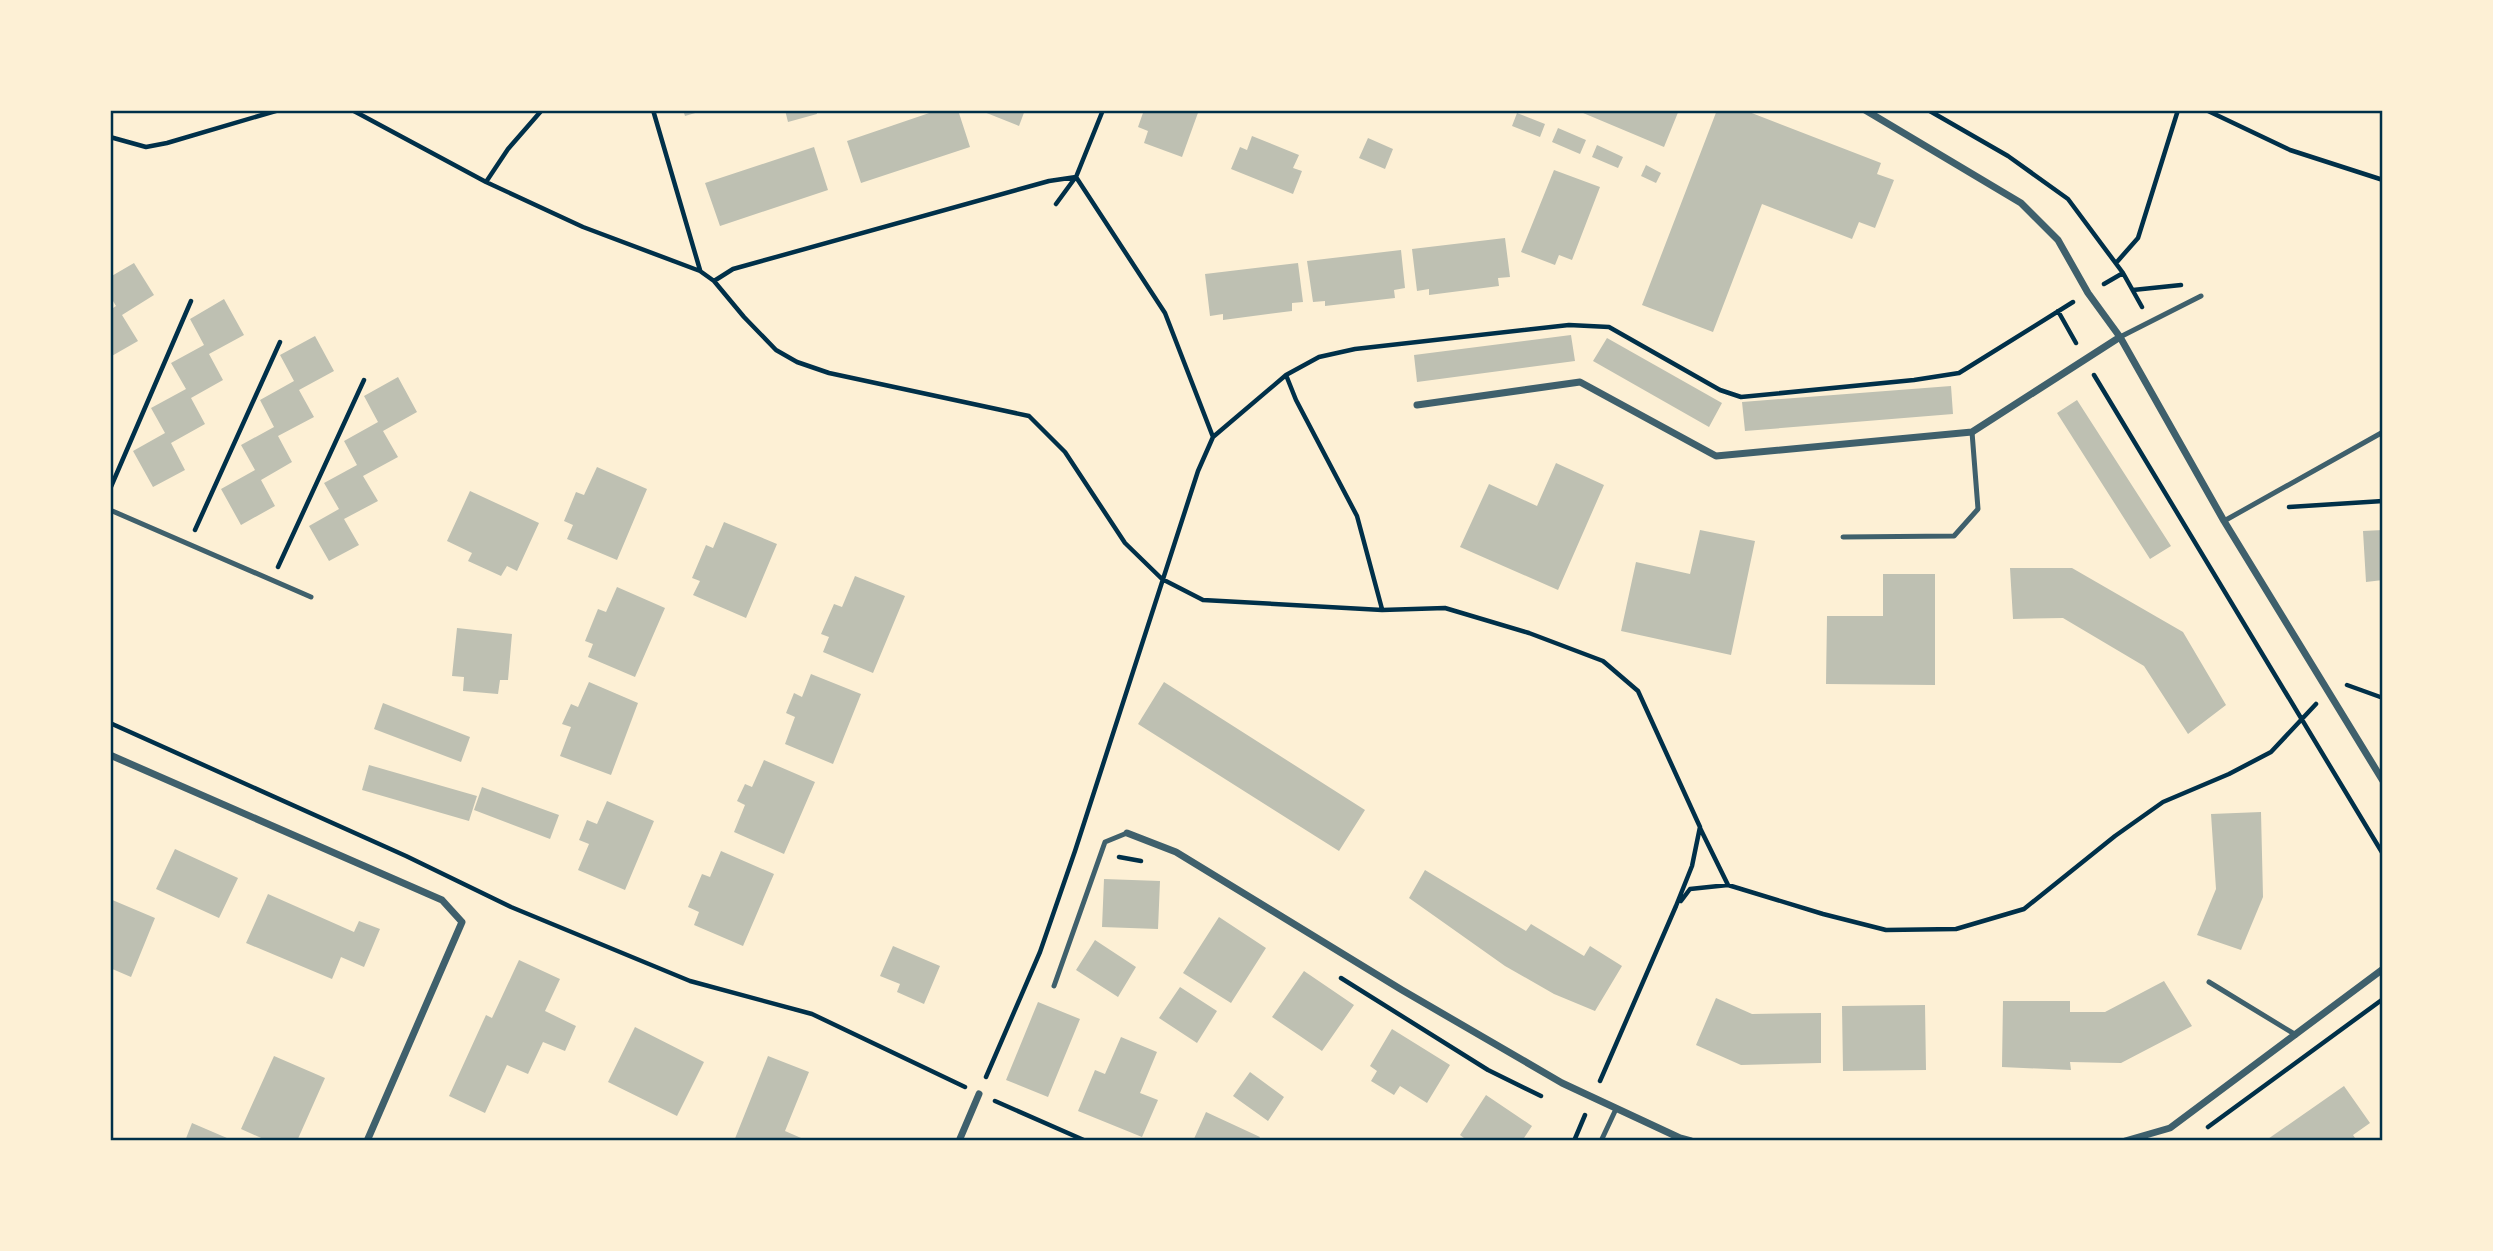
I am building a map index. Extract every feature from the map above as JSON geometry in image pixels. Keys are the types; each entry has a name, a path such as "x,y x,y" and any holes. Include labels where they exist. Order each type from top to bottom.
{"street":[{"path":"1865,110 2021,203 2058,240 2088,293 2120,338 2224,521 2383,781"},
{"path":"1417,405 1580,382 1716,456 1972,432 2120,338"},
{"path":"110,755 442,900 462,922 368,1141"},
{"path":"1127,833 1176,852 1503,1050 1592,1098 1691,1141"},
{"path":"2125,1141 2170,1128 2383,969"},
{"path":"959,1141 979,1094"}],"lane":[{"path":"2120,338 2201,296"},
{"path":"1843,537 1954,536 1978,509 1972,432"},
{"path":"2224,521 2383,432"},
{"path":"110,510 311,597"},
{"path":"1054,986 1105,842 1127,833"},
{"path":"2209,982 2296,1035"},
{"path":"1601,1141 1616,1109"}],"path":[{"path":"110,137 146,147 279,110"},
{"path":"352,110 486,182 583,227 700,271 714,281 776,350 797,362 829,373 1029,416 1065,452 1125,543 1162,579 1202,600 1382,610 1445,608 1529,633 1603,661 1637,691 1728,885"},
{"path":"486,182 508,149 542,110"},
{"path":"653,110 700,271"},
{"path":"1056,204 1076,177 1103,110"},
{"path":"1928,110 2008,156 2068,199 2123,273 2150,322"},
{"path":"2116,263 2138,239 2178,110"},
{"path":"2206,110 2290,149 2383,180"},
{"path":"714,281 733,269 1049,181 1076,177"},
{"path":"1076,177 1165,313 1213,437"},
{"path":"979,1094 1040,951 1198,471 1213,437 1286,375 1319,357 1355,349 1569,326 1592,326 1609,327 1720,390 1741,397 1914,380 1959,373 2123,273"},
{"path":"2133,290 2192,283"},
{"path":"110,489 191,301"},
{"path":"2057,311 2383,854"},
{"path":"189,544 280,342"},
{"path":"1286,375 1296,400 1357,516 1382,610"},
{"path":"272,581 364,380"},
{"path":"2280,507 2383,501"},
{"path":"2350,686 2383,698"},
{"path":"1676,906 1690,889 1728,885 1886,930 1956,929 2024,909 2115,836 2163,802 2229,774 2271,752 2303,719"},
{"path":"110,723 511,906 690,981 812,1014 979,1094 1086,1141"},
{"path":"1574,1141 1676,906 1692,866 1700,827"},
{"path":"2198,1134 2383,999"}],"building":[{"path":"683,110 702,110 702,111 685,116"},
{"path":"785,110 816,110 817,114 788,122"},
{"path":"938,110 958,110 970,147 861,183 847,141"},
{"path":"979,110 1025,110 1019,126"},
{"path":"1144,110 1199,110 1182,157 1144,143 1148,131 1138,127"},
{"path":"1576,110 1679,110 1664,147"},
{"path":"1717,110 1744,110 1881,163 1877,174 1894,180 1875,228 1859,222 1852,239 1762,204 1713,332 1642,305"},
{"path":"1517,113 1545,124 1540,137 1512,126"},
{"path":"1558,128 1586,140 1580,154 1552,142"},
{"path":"1252,136 1299,155 1293,168 1302,171 1293,194 1231,169 1240,147 1247,150"},
{"path":"1368,138 1393,149 1385,169 1359,158"},
{"path":"1597,145 1623,157 1618,168 1592,157"},
{"path":"814,147 828,190 720,226 705,183"},
{"path":"1646,165 1661,173 1656,183 1641,176"},
{"path":"1554,170 1600,187 1572,260 1559,255 1555,265 1521,252"},
{"path":"1505,238 1510,277 1498,278 1499,286 1429,295 1429,289 1417,291 1412,249"},
{"path":"1401,250 1405,288 1394,290 1395,298 1325,306 1325,301 1313,302 1307,261"},
{"path":"134,263 154,295 122,315 138,341 110,357 110,310 116,306 110,296 110,277"},
{"path":"1298,263 1303,302 1292,303 1292,311 1223,320 1223,314 1210,316 1205,274"},
{"path":"224,299 244,335 209,354 223,380 191,398 205,424 171,443 185,470 153,487 133,451 165,433 151,408 186,389 171,363 204,345 190,319"},
{"path":"1571,335 1575,361 1417,382 1414,355"},
{"path":"315,336 334,371 299,390 314,417 278,436 292,462 261,480 275,506 241,525 221,489 255,470 241,445 274,427 260,400 294,381 280,355"},
{"path":"1607,338 1722,403 1709,427 1593,361"},
{"path":"398,377 417,412 383,431 398,457 363,476 378,501 344,519 359,545 329,561 309,526 339,509 324,483 357,465 344,441 378,422 364,396"},
{"path":"1951,386 1953,414 1745,431 1742,402"},
{"path":"2077,400 2171,546 2150,559 2057,413"},
{"path":"1556,463 1604,485 1558,590 1460,547 1489,484 1537,506"},
{"path":"597,467 647,489 617,560 567,539 573,525 564,521 576,492 584,495"},
{"path":"470,491 539,523 517,571 507,566 501,576 468,561 472,553 447,541"},
{"path":"724,522 777,544 746,618 693,595 700,581 692,578 706,545 713,548"},
{"path":"1700,530 1755,541 1731,655 1621,631 1636,562 1690,574"},
{"path":"2383,530 2383,580 2366,582 2363,531"},
{"path":"2010,568 2072,568 2183,632 2226,705 2188,734 2144,666 2063,618 2013,619"},
{"path":"1883,574 1935,574 1935,685 1826,684 1827,616 1883,616"},
{"path":"855,576 905,596 873,673 823,652 829,637 821,634 834,604 842,607"},
{"path":"617,587 665,608 635,677 588,657 593,644 585,641 598,609 606,612"},
{"path":"457,628 512,634 508,680 500,680 498,694 463,691 464,677 452,676"},
{"path":"811,674 861,694 833,764 785,744 795,717 786,713 794,693 802,697"},
{"path":"589,682 638,703 611,775 560,756 571,727 562,724 571,704 578,707"},
{"path":"1164,682 1365,810 1339,851 1138,724"},
{"path":"383,703 470,737 461,762 374,729"},
{"path":"764,760 815,782 784,854 734,832 745,805 737,801 745,784 752,787"},
{"path":"369,765 477,796 469,821 362,790"},
{"path":"482,787 559,815 550,839 474,810"},
{"path":"607,801 654,821 625,890 578,870 589,844 579,840 587,820 597,824"},
{"path":"2261,812 2263,897 2241,950 2197,935 2216,889 2211,814"},
{"path":"175,849 238,878 219,918 156,889"},
{"path":"721,851 774,874 743,946 694,925 699,912 688,907 702,874 710,877"},
{"path":"1425,870 1526,931 1531,924 1584,956 1590,946 1622,966 1595,1011 1554,994 1505,966 1409,898"},
{"path":"1104,879 1160,881 1158,929 1102,927"},
{"path":"268,894 354,932 359,921 380,929 364,967 341,957 332,979 246,943"},
{"path":"110,899 155,918 131,977 110,968"},
{"path":"1219,917 1266,948 1231,1003 1183,973"},
{"path":"1095,940 1136,967 1118,997 1076,970"},
{"path":"893,946 940,966 924,1004 897,992 900,984 880,976"},
{"path":"519,960 560,979 545,1011 576,1026 565,1051 543,1042 528,1074 507,1065 485,1113 449,1096 486,1015 492,1018"},
{"path":"1304,971 1354,1005 1322,1051 1272,1017"},
{"path":"2164,981 2192,1026 2121,1063 2070,1062 2071,1070 2002,1067 2003,1001 2070,1001 2070,1012 2105,1012"},
{"path":"1180,987 1217,1011 1197,1043 1159,1018"},
{"path":"1716,998 1752,1014 1821,1013 1821,1063 1741,1065 1696,1045"},
{"path":"1038,1002 1080,1019 1048,1097 1006,1080"},
{"path":"1925,1005 1926,1070 1843,1071 1842,1006"},
{"path":"635,1027 704,1062 677,1116 608,1082"},
{"path":"1392,1029 1450,1065 1427,1103 1400,1086 1394,1095 1371,1081 1377,1071 1370,1066"},
{"path":"1121,1037 1157,1052 1140,1093 1158,1100 1142,1137 1078,1111 1095,1070 1105,1074"},
{"path":"274,1056 325,1078 297,1141 268,1141 241,1129"},
{"path":"768,1056 809,1072 785,1131 808,1141 734,1141"},
{"path":"1250,1072 1284,1097 1268,1121 1233,1096"},
{"path":"2344,1086 2370,1123 2353,1135 2357,1141 2265,1141"},
{"path":"1486,1095 1532,1126 1522,1141 1468,1141 1460,1135"},
{"path":"1206,1112 1260,1137 1258,1141 1193,1141"},
{"path":"192,1123 227,1138 226,1141 185,1141"}]}
